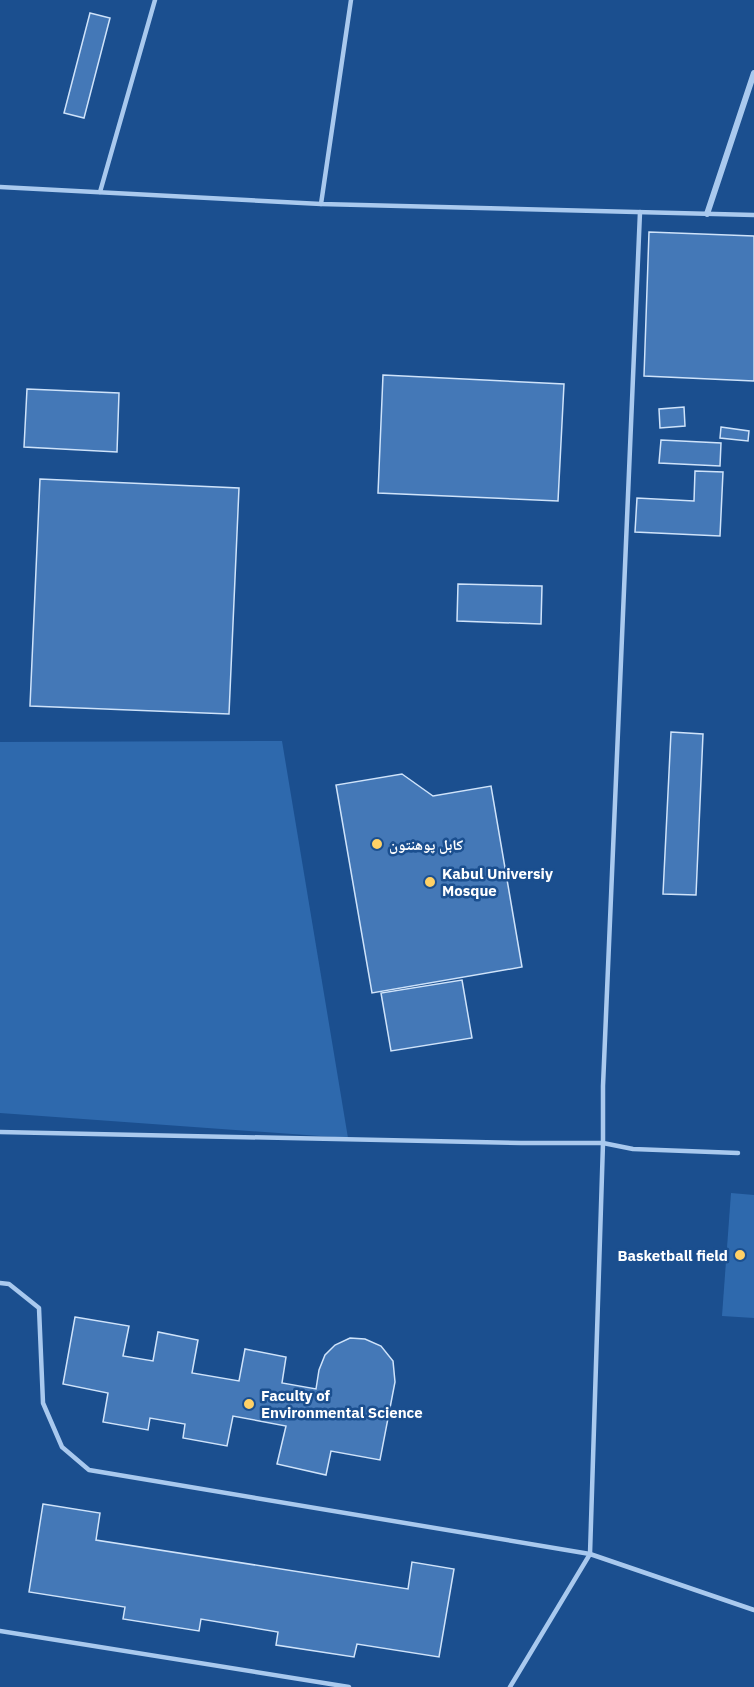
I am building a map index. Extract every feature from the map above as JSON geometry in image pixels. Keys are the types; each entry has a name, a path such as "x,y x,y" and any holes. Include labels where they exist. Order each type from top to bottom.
{"street":[{"path":"707,214 754,73"}],"lane":[{"path":"100,192 155,0"},
{"path":"321,204 351,0"},
{"path":"0,187 321,204 754,215"},
{"path":"510,1687 590,1554 604,1062 640,212"},
{"path":"0,1132 603,1143 633,1149 738,1153"},
{"path":"0,1283 9,1284 39,1308 44,1403 62,1447 89,1470 590,1554 754,1610"},
{"path":"0,1631 349,1687"}],"shaded area":[{"path":"282,741 348,1138 0,1113 0,742"},
{"name":"Basketball field","path":"731,1193 754,1195 754,1318 722,1316"}],"building":[{"path":"90,13 110,18 84,118 64,113"},
{"path":"649,232 754,236 754,381 644,376"},
{"path":"383,375 564,384 558,501 378,493"},
{"path":"27,389 119,393 117,452 24,447"},
{"path":"684,407 685,426 660,428 659,409"},
{"path":"721,427 749,431 748,441 720,438"},
{"path":"661,440 721,443 720,466 659,463"},
{"path":"695,471 723,472 720,536 635,532 637,498 694,501"},
{"path":"40,479 239,488 229,714 30,706"},
{"path":"458,584 542,586 541,624 457,621"},
{"path":"671,732 703,734 696,895 663,894"},
{"name":"Kabul Universiy Mosque","path":"402,774 433,796 491,786 522,967 372,993 336,785"},
{"path":"462,980 472,1038 391,1051 381,993"},
{"name":"Faculty of Environmental Science","path":"75,1317 129,1326 123,1356 153,1361 158,1332 198,1340 192,1373 239,1381 245,1349 286,1357 282,1383 316,1389 319,1370 325,1355 335,1345 350,1338 365,1339 381,1346 393,1361 395,1382 380,1460 331,1451 326,1475 277,1464 286,1426 233,1416 227,1446 183,1438 185,1424 150,1418 148,1430 103,1422 108,1393 63,1384"},
{"path":"43,1504 100,1513 96,1540 408,1589 412,1562 454,1569 439,1657 357,1644 354,1657 276,1645 278,1632 201,1619 199,1631 123,1619 125,1607 29,1592"}],"place":[{"name":"کابل پوهنتون","path":"377,844"},
{"name":"Kabul Universiy Mosque","path":"430,882"},
{"name":"Basketball field","path":"740,1255"},
{"name":"Faculty of Environmental Science","path":"249,1404"}]}
